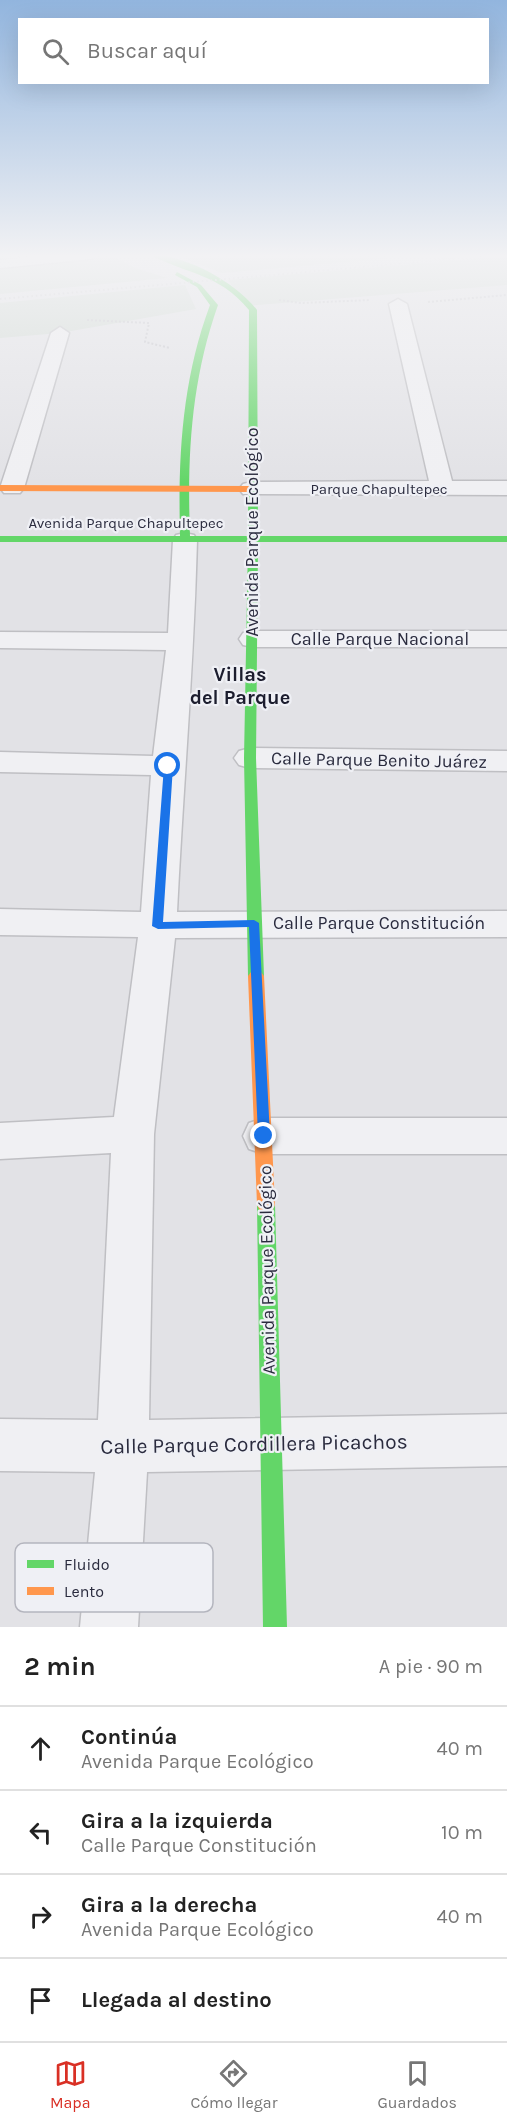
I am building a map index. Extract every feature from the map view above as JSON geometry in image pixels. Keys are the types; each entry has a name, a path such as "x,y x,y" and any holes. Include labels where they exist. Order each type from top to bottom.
{"street":[{"path":"115,1543 123,1446 133,1134 158,926 168,766 182,642 185,540 183,490 195,354 203,331"},
{"name":"Avenida Parque Ecológico","path":"253,331 251,489 253,639 250,758 254,923 264,1136 275,1627"},
{"path":"404,331 442,489"},
{"path":"6,488 60,333"},
{"name":"Avenida Parque Chapultepec","path":"6,488 251,489"},
{"name":"Parque Chapultepec","path":"251,489 507,488"},
{"path":"252,539 507,538"},
{"name":"Avenida Parque Chapultepec","path":"0,539 252,539"},
{"name":"Calle Parque Nacional","path":"253,639 507,639"},
{"path":"0,640 182,642"},
{"name":"Calle Parque Benito Juárez","path":"250,758 507,761"},
{"path":"0,762 168,766"},
{"name":"Calle Parque Constitución","path":"0,922 158,926 254,923 507,924"},
{"path":"0,1141 133,1134"},
{"path":"264,1136 507,1136"},
{"name":"Calle Parque Cordillera Picachos","path":"0,1445 123,1446 507,1440"},
{"path":"109,1627 110,1612"}],"path":[{"path":"148,331 146,342 195,354"}],"shaded area":[{"path":"0,331 72,331 60,333 0,338"}],"traffic: fast":[{"path":"185,540 184,480 187,421 190,391 205,331"},
{"path":"253,331 253,639 250,758 256,976"},
{"path":"0,539 507,539"},
{"path":"266,1205 275,1627"}],"traffic: slow":[{"path":"0,488 251,489"},
{"path":"256,976 266,1205"}],"district":[{"name":"Villas del Parque","path":"240,686"}],"route":[{"path":"168,766 158,926 254,923 264,1136"}]}
